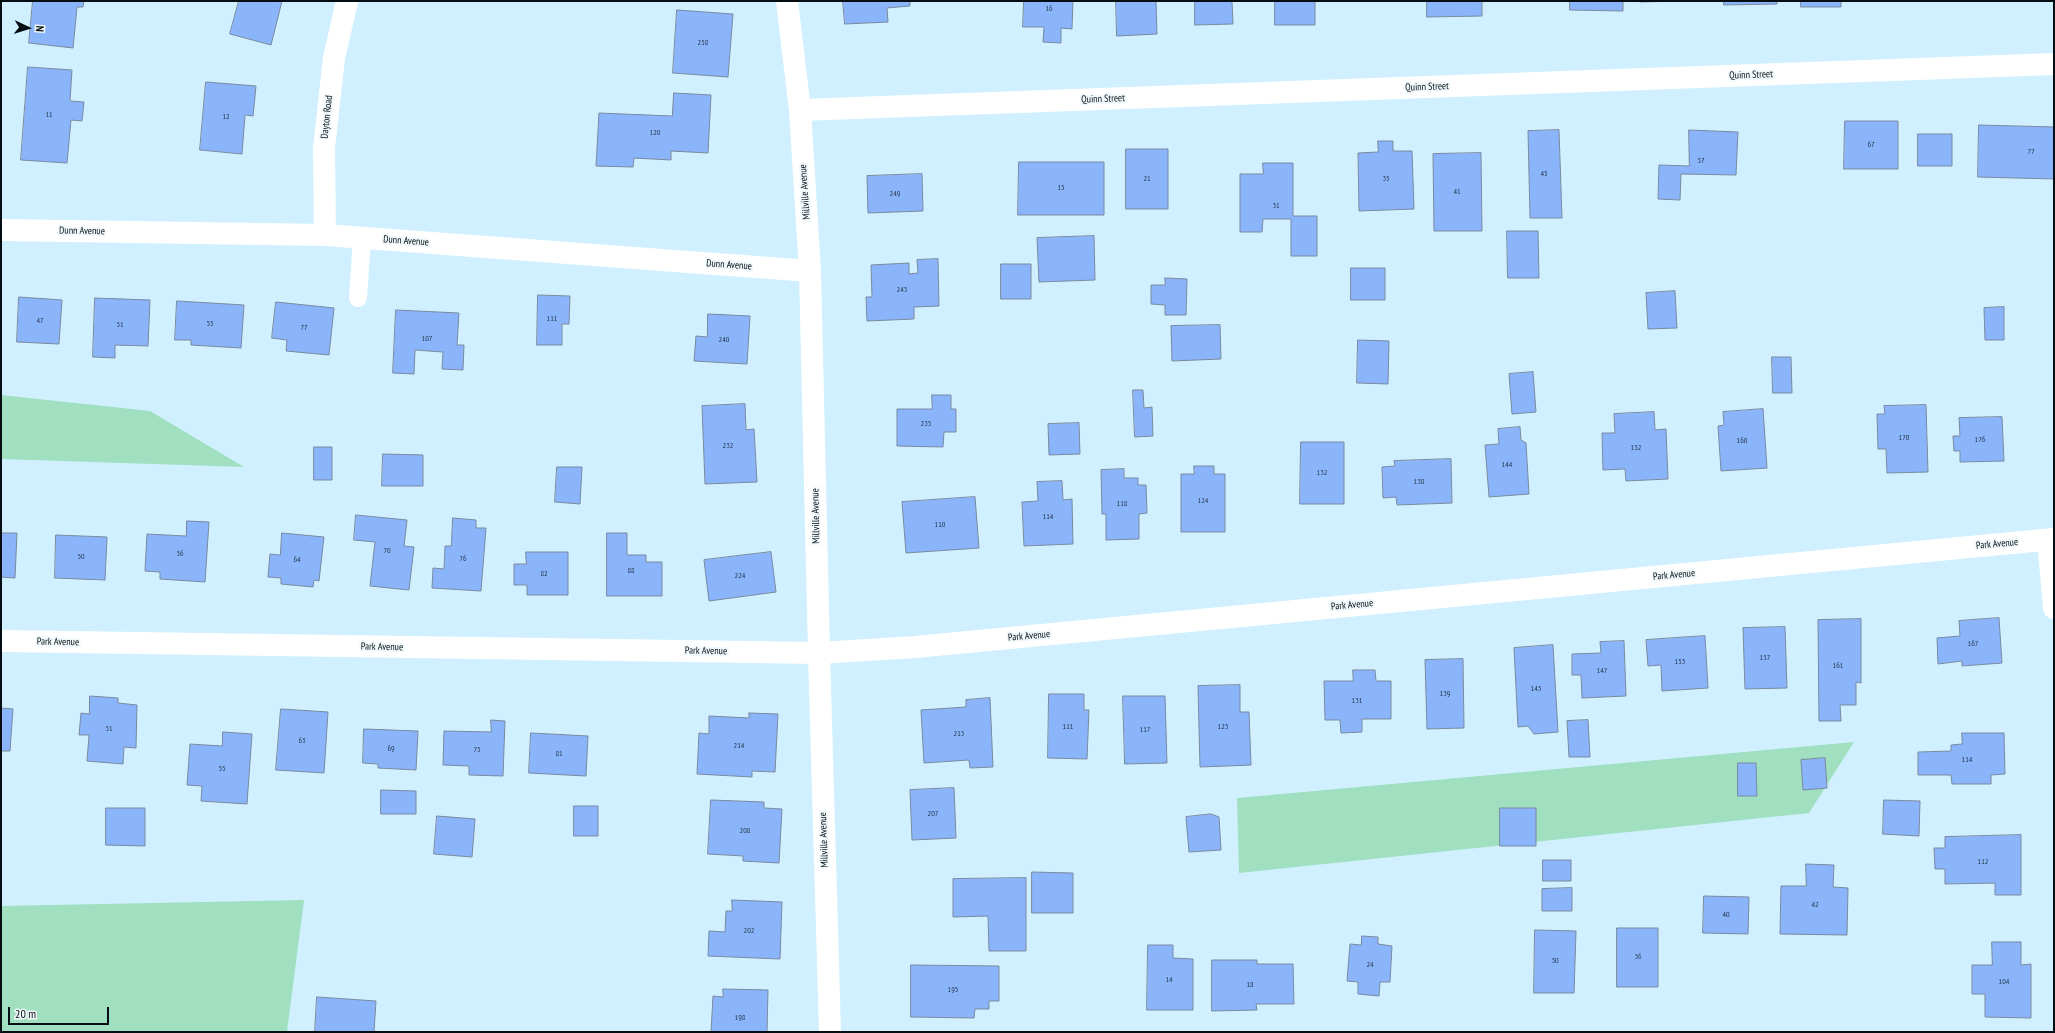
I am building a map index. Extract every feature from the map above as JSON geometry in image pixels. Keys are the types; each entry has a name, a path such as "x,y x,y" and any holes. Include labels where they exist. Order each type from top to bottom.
{"street":[{"name":"Dayton Road","path":"325,235 324,148 334,58 347,1"},
{"name":"Millville Avenue","path":"787,1 800,110 810,271 830,1032"},
{"name":"Quinn Street","path":"800,110 2054,64"},
{"name":"Dunn Avenue","path":"1,230 325,235 810,271"},
{"name":"Park Avenue","path":"1,641 819,653 914,647 2051,539"},
{"path":"2051,539 2054,608"}],"lane":[{"path":"358,298 362,238"}],"green space":[{"path":"1,395 150,411 244,467 1,459"},
{"path":"1854,742 1809,813 1239,873 1237,798"},
{"path":"304,900 287,1032 1,1032 1,906"}],"building":[{"path":"33,1 84,1 83,7 77,7 73,48 29,43"},
{"path":"239,1 282,1 271,45 230,34"},
{"path":"843,1 910,1 910,6 887,8 888,22 845,24"},
{"path":"1024,1 1073,1 1072,29 1061,28 1061,43 1043,42 1044,27 1023,27"},
{"path":"1116,1 1156,1 1157,34 1117,36"},
{"path":"1195,1 1232,1 1233,24 1195,25"},
{"path":"1275,1 1315,1 1315,25 1275,25"},
{"path":"1427,1 1482,1 1482,16 1427,17"},
{"path":"1570,1 1623,1 1623,11 1570,10"},
{"path":"1639,1 1681,1 1640,2"},
{"path":"1724,1 1777,1 1777,4 1724,5"},
{"path":"1801,1 1841,1 1841,7 1801,7"},
{"path":"677,10 733,14 728,77 673,73"},
{"path":"28,67 72,70 70,101 84,102 82,121 71,120 67,163 21,160"},
{"path":"206,82 256,86 253,116 245,115 242,154 200,150"},
{"path":"674,93 711,95 708,153 671,151 671,160 634,158 633,167 596,166 599,113 672,116"},
{"path":"1845,121 1898,121 1898,169 1844,169"},
{"path":"1979,125 2054,127 2054,179 1978,177"},
{"path":"1559,130 1562,218 1530,218 1528,131"},
{"path":"1689,130 1738,132 1736,175 1681,174 1680,200 1658,199 1659,165 1689,166"},
{"path":"1918,134 1952,134 1952,166 1918,166"},
{"path":"1378,141 1393,141 1393,151 1412,151 1414,209 1359,211 1358,153 1378,152"},
{"path":"1126,149 1168,149 1168,209 1126,209"},
{"path":"1481,153 1482,231 1434,231 1433,154"},
{"path":"1019,162 1104,162 1104,215 1018,215"},
{"path":"1263,163 1293,163 1293,216 1317,216 1317,256 1291,256 1291,219 1263,219 1262,232 1240,232 1240,174 1263,174"},
{"path":"922,174 923,211 868,213 867,176"},
{"path":"1507,231 1538,231 1539,278 1508,278"},
{"path":"1094,236 1095,280 1039,282 1037,238"},
{"path":"938,259 939,306 914,307 914,319 867,321 866,297 872,297 871,265 909,263 909,274 918,273 917,260"},
{"path":"1001,264 1031,264 1031,299 1001,299"},
{"path":"1351,268 1385,268 1385,300 1351,300"},
{"path":"1165,278 1187,279 1186,315 1165,315 1165,305 1151,304 1151,285 1165,285"},
{"path":"1675,291 1677,328 1648,329 1646,293"},
{"path":"538,295 570,296 569,324 562,324 562,345 537,345"},
{"path":"19,297 62,300 59,344 17,342"},
{"path":"95,298 150,300 148,346 115,345 115,358 93,357"},
{"path":"177,301 244,305 241,348 191,345 191,340 175,340"},
{"path":"276,302 334,308 329,355 286,351 287,340 272,338"},
{"path":"2004,307 2004,340 1985,340 1984,308"},
{"path":"396,310 459,313 457,345 464,345 463,370 442,369 443,352 415,350 414,374 393,373"},
{"path":"708,314 750,316 747,364 694,361 696,336 707,337"},
{"path":"1220,325 1221,359 1172,361 1171,326"},
{"path":"1358,340 1389,341 1388,384 1357,383"},
{"path":"1772,357 1791,357 1792,393 1773,393"},
{"path":"1533,372 1536,412 1512,414 1509,374"},
{"path":"1133,390 1143,390 1144,408 1152,407 1153,436 1135,437"},
{"path":"932,395 951,395 951,409 956,409 956,432 944,432 943,447 897,446 897,409 932,409"},
{"path":"745,404 746,430 754,429 757,482 705,484 702,406"},
{"path":"1926,405 1928,472 1887,473 1886,449 1878,449 1877,414 1885,414 1884,406"},
{"path":"1763,409 1767,468 1721,471 1718,426 1724,425 1723,412"},
{"path":"1654,412 1655,430 1666,429 1668,479 1626,481 1625,469 1603,470 1602,433 1615,433 1614,414"},
{"path":"2002,417 2004,461 1960,462 1960,451 1954,451 1953,436 1960,436 1959,418"},
{"path":"1079,423 1080,454 1049,455 1048,424"},
{"path":"1520,427 1521,440 1526,443 1529,494 1489,497 1485,445 1499,444 1498,429"},
{"path":"1301,442 1344,442 1344,504 1300,504"},
{"path":"314,447 332,447 332,480 314,480"},
{"path":"383,454 423,455 423,486 382,486"},
{"path":"1451,459 1452,503 1397,505 1396,497 1383,498 1382,467 1395,466 1394,461"},
{"path":"1194,466 1214,466 1214,474 1225,474 1225,532 1181,532 1181,474 1194,474"},
{"path":"557,467 582,467 580,504 555,502"},
{"path":"1124,469 1124,478 1138,478 1138,485 1146,485 1147,513 1139,514 1139,539 1106,540 1106,514 1102,514 1101,470"},
{"path":"1062,481 1063,500 1072,499 1073,544 1024,546 1022,502 1038,501 1037,482"},
{"path":"975,497 979,548 906,553 902,502"},
{"path":"356,515 407,520 404,546 414,547 409,590 370,586 375,542 354,540"},
{"path":"453,518 476,520 476,528 486,528 481,591 432,588 433,568 444,569 445,546 451,546"},
{"path":"187,521 209,522 205,582 160,579 160,572 145,571 147,534 186,536"},
{"path":"1,533 17,533 15,578 1,577"},
{"path":"282,533 324,537 319,581 314,580 313,587 281,584 281,578 268,577 270,554 280,555"},
{"path":"607,533 627,533 627,555 646,555 646,562 662,562 662,596 607,596"},
{"path":"56,535 107,537 105,580 55,578"},
{"path":"526,552 568,552 568,595 527,595 527,585 514,585 514,564 526,564"},
{"path":"771,552 776,592 709,601 704,560"},
{"path":"1999,618 2002,663 1962,666 1962,661 1938,664 1937,638 1960,636 1959,621"},
{"path":"1861,619 1861,683 1856,682 1856,705 1840,705 1841,721 1819,721 1818,620"},
{"path":"1785,627 1787,688 1745,689 1743,628"},
{"path":"1705,636 1708,688 1662,691 1661,665 1648,666 1646,640"},
{"path":"1624,641 1626,696 1582,698 1581,675 1572,675 1572,654 1601,653 1600,642"},
{"path":"1553,645 1558,732 1534,734 1528,726 1518,727 1514,648"},
{"path":"1463,659 1464,728 1427,729 1425,660"},
{"path":"1353,670 1375,670 1376,681 1391,681 1391,719 1362,719 1362,732 1341,733 1340,720 1325,720 1324,681 1353,681"},
{"path":"1240,685 1240,712 1249,712 1251,765 1200,767 1198,686"},
{"path":"1049,694 1084,694 1084,710 1089,710 1087,759 1048,758"},
{"path":"90,696 118,698 118,703 137,705 136,748 124,747 123,764 87,761 89,735 79,735 81,713 89,714"},
{"path":"1123,696 1165,696 1167,763 1125,764"},
{"path":"990,698 993,767 970,768 969,760 924,763 921,710 966,707 966,700"},
{"path":"1,708 13,709 10,751 1,751"},
{"path":"281,709 328,712 324,773 276,770"},
{"path":"749,713 778,714 775,772 752,771 752,777 697,774 699,733 709,734 709,716 749,718"},
{"path":"491,720 505,721 503,776 469,775 469,766 443,765 444,731 491,732"},
{"path":"1588,720 1590,757 1569,757 1567,721"},
{"path":"364,729 418,731 416,770 378,768 378,764 363,763"},
{"path":"223,732 252,734 247,804 201,801 202,786 187,785 190,744 222,746"},
{"path":"531,733 588,736 586,776 529,773"},
{"path":"1962,733 2004,733 2005,774 1991,775 1991,784 1952,784 1951,775 1918,775 1918,752 1951,751 1951,745 1962,744"},
{"path":"1825,758 1827,788 1803,790 1801,760"},
{"path":"1738,763 1756,763 1757,796 1738,796"},
{"path":"954,788 956,838 912,840 910,790"},
{"path":"381,790 416,791 416,814 381,814"},
{"path":"711,800 764,802 764,808 782,809 779,863 743,861 743,856 708,854"},
{"path":"1884,800 1920,801 1919,836 1883,834"},
{"path":"574,806 598,806 598,836 574,836"},
{"path":"106,808 145,808 145,846 106,845"},
{"path":"1500,808 1536,808 1536,846 1500,846"},
{"path":"1211,814 1219,817 1221,850 1189,852 1186,817"},
{"path":"437,816 475,819 472,857 434,854"},
{"path":"2021,835 2021,895 1995,895 1995,883 1945,884 1945,869 1935,869 1934,848 1945,848 1945,837"},
{"path":"1543,860 1571,860 1571,881 1543,881"},
{"path":"1806,864 1834,865 1833,887 1848,888 1847,935 1780,934 1781,886 1806,886"},
{"path":"1032,872 1073,873 1073,913 1032,913"},
{"path":"1026,878 1026,951 989,951 988,916 953,917 953,879"},
{"path":"1572,888 1572,911 1542,911 1542,889"},
{"path":"1704,896 1749,897 1748,934 1703,933"},
{"path":"732,900 782,902 780,959 708,956 709,931 725,932 726,911 732,911"},
{"path":"1617,928 1658,928 1658,987 1617,987"},
{"path":"1535,930 1576,931 1574,993 1534,993"},
{"path":"1362,936 1378,937 1378,944 1392,946 1390,982 1380,982 1379,996 1358,994 1358,982 1347,981 1350,944 1361,945"},
{"path":"1992,942 2021,942 2021,965 2031,964 2031,1018 1985,1017 1985,994 1972,994 1972,965 1992,965"},
{"path":"1148,945 1173,945 1173,958 1193,959 1193,1010 1147,1010"},
{"path":"1212,960 1257,960 1257,964 1293,964 1294,1004 1256,1004 1257,1010 1212,1011"},
{"path":"911,965 999,966 999,1001 989,1001 989,1009 975,1009 974,1018 911,1017"},
{"path":"723,989 768,990 767,1032 711,1032 713,996 723,997"},
{"path":"317,997 376,1001 374,1032 315,1032"}]}
